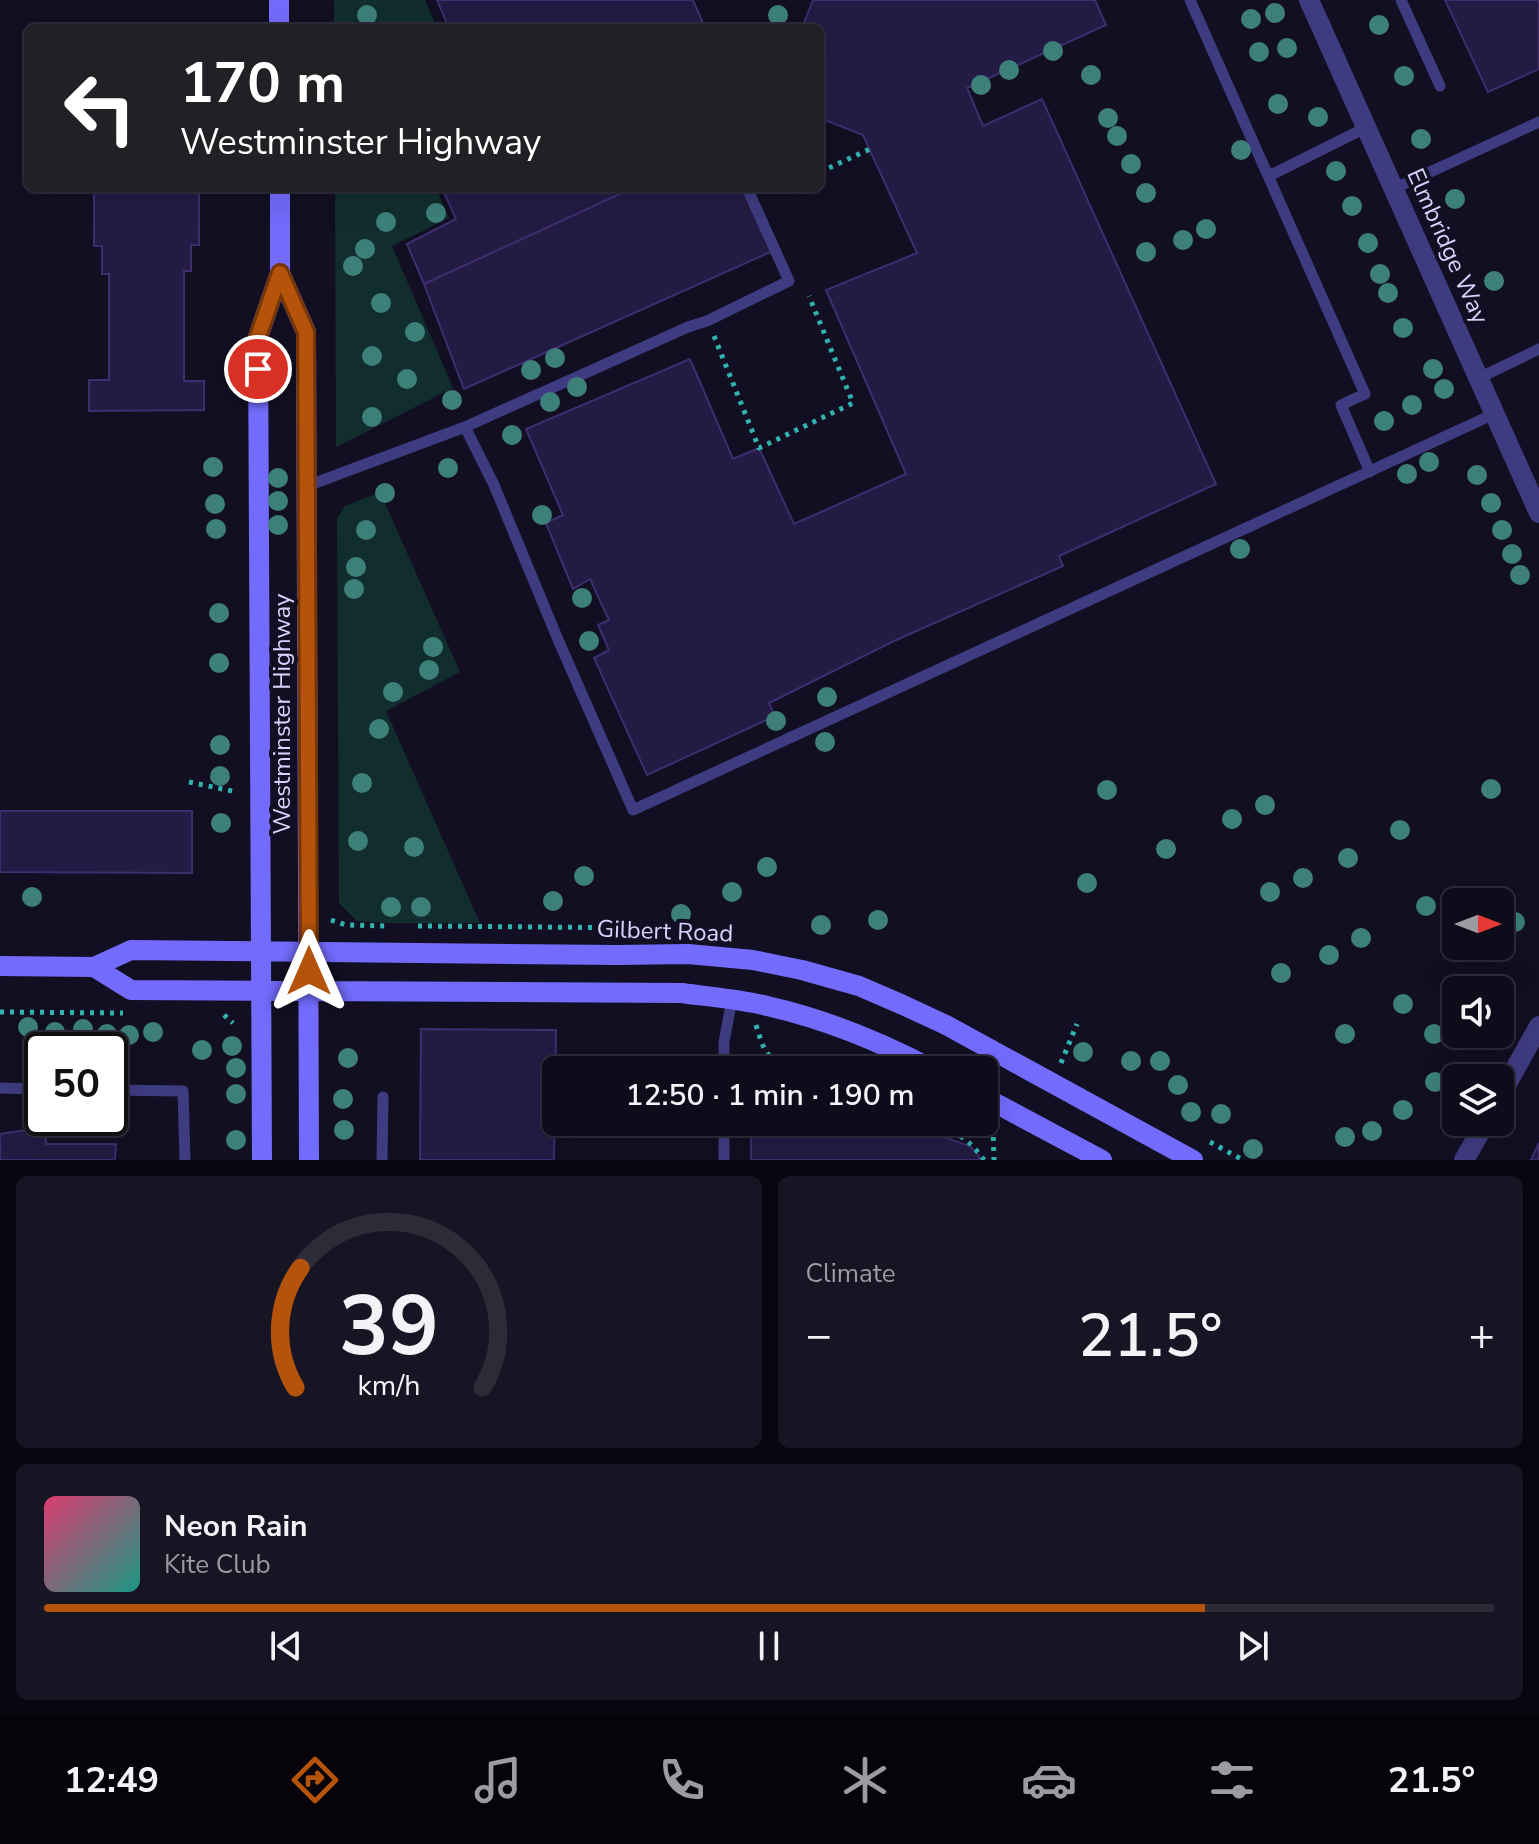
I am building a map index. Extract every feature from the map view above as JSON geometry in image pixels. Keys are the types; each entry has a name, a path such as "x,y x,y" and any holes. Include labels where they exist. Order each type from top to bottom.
{"main road":[{"path":"279,0 279,24"},
{"name":"Westminster Highway","path":"262,1160 258,337 280,273 280,192"},
{"name":"Westminster Highway","path":"280,273 306,332 309,1160"},
{"name":"Gilbert Road","path":"0,966 94,967 131,950 688,954 753,960 859,986 918,1011 1193,1160"},
{"path":"94,967 131,990 682,993 767,1005 854,1032 908,1056"},
{"path":"998,1104 1102,1160"}],"street":[{"name":"Elmbridge Way","path":"1309,0 1539,513"},
{"path":"1514,1071 1539,1026"},
{"path":"1464,1160 1478,1136"}],"lane":[{"path":"1190,0 1365,394 1341,405 1370,472"},
{"path":"1401,0 1440,86"},
{"path":"1393,189 1539,122"},
{"path":"1269,176 1367,127"},
{"path":"307,486 465,427 707,321 789,281 749,192"},
{"path":"1479,378 1539,349"},
{"path":"465,427 494,485 633,810 1494,414"},
{"path":"724,1056 732,999"},
{"path":"0,1088 24,1089"},
{"path":"128,1090 183,1091 185,1160"},
{"path":"382,1160 383,1097"},
{"path":"724,1136 724,1160"}],"path":[{"path":"824,170 870,149"},
{"path":"707,321 759,448 853,403 809,296"},
{"path":"189,782 237,792"},
{"path":"0,1012 135,1013"},
{"path":"223,1014 233,1023"},
{"path":"755,1024 768,1056"},
{"path":"1069,1042 1077,1024"},
{"path":"960,1136 973,1144 984,1160"},
{"path":"993,1136 994,1160"}],"green space":[{"path":"334,0 425,0 435,24 334,24"},
{"path":"335,192 438,192 449,218 392,246 453,388 336,447"},
{"path":"380,492 460,672 386,711 480,923 357,921 339,903 337,518 345,506"}],"building":[{"path":"437,0 693,0 703,24 447,24"},
{"path":"813,0 1095,0 1106,25 967,88 983,126 1042,99 1216,484 1059,556 1063,566 894,641 769,703 775,716 647,775 594,658 609,650 598,625 609,620 590,579 573,589 546,523 563,515 526,429 690,359 733,459 759,448 794,524 906,474 826,290 917,253 863,135 824,120 824,24 804,24"},
{"path":"1445,0 1539,0 1539,69 1488,92"},
{"path":"94,192 199,192 199,245 191,245 191,271 184,271 184,381 204,381 204,410 89,411 89,380 109,380 109,274 102,274 102,246 94,246"},
{"path":"444,192 624,192 424,284 407,244 456,219"},
{"path":"624,192 749,192 775,250 464,389 424,284"},
{"path":"0,811 192,811 192,873 0,872"},
{"path":"421,1029 556,1030 556,1056 542,1056 542,1136 554,1136 554,1160 420,1160"},
{"path":"24,1130 24,1136 46,1136 46,1144 116,1144 115,1160 0,1160 0,1134"},
{"path":"751,1136 941,1136 970,1146 979,1156 979,1160 751,1160"},
{"path":"1539,1143 1539,1160 1531,1160"}],"route":[{"path":"258,369 258,337 280,273 306,332 309,971"}]}
